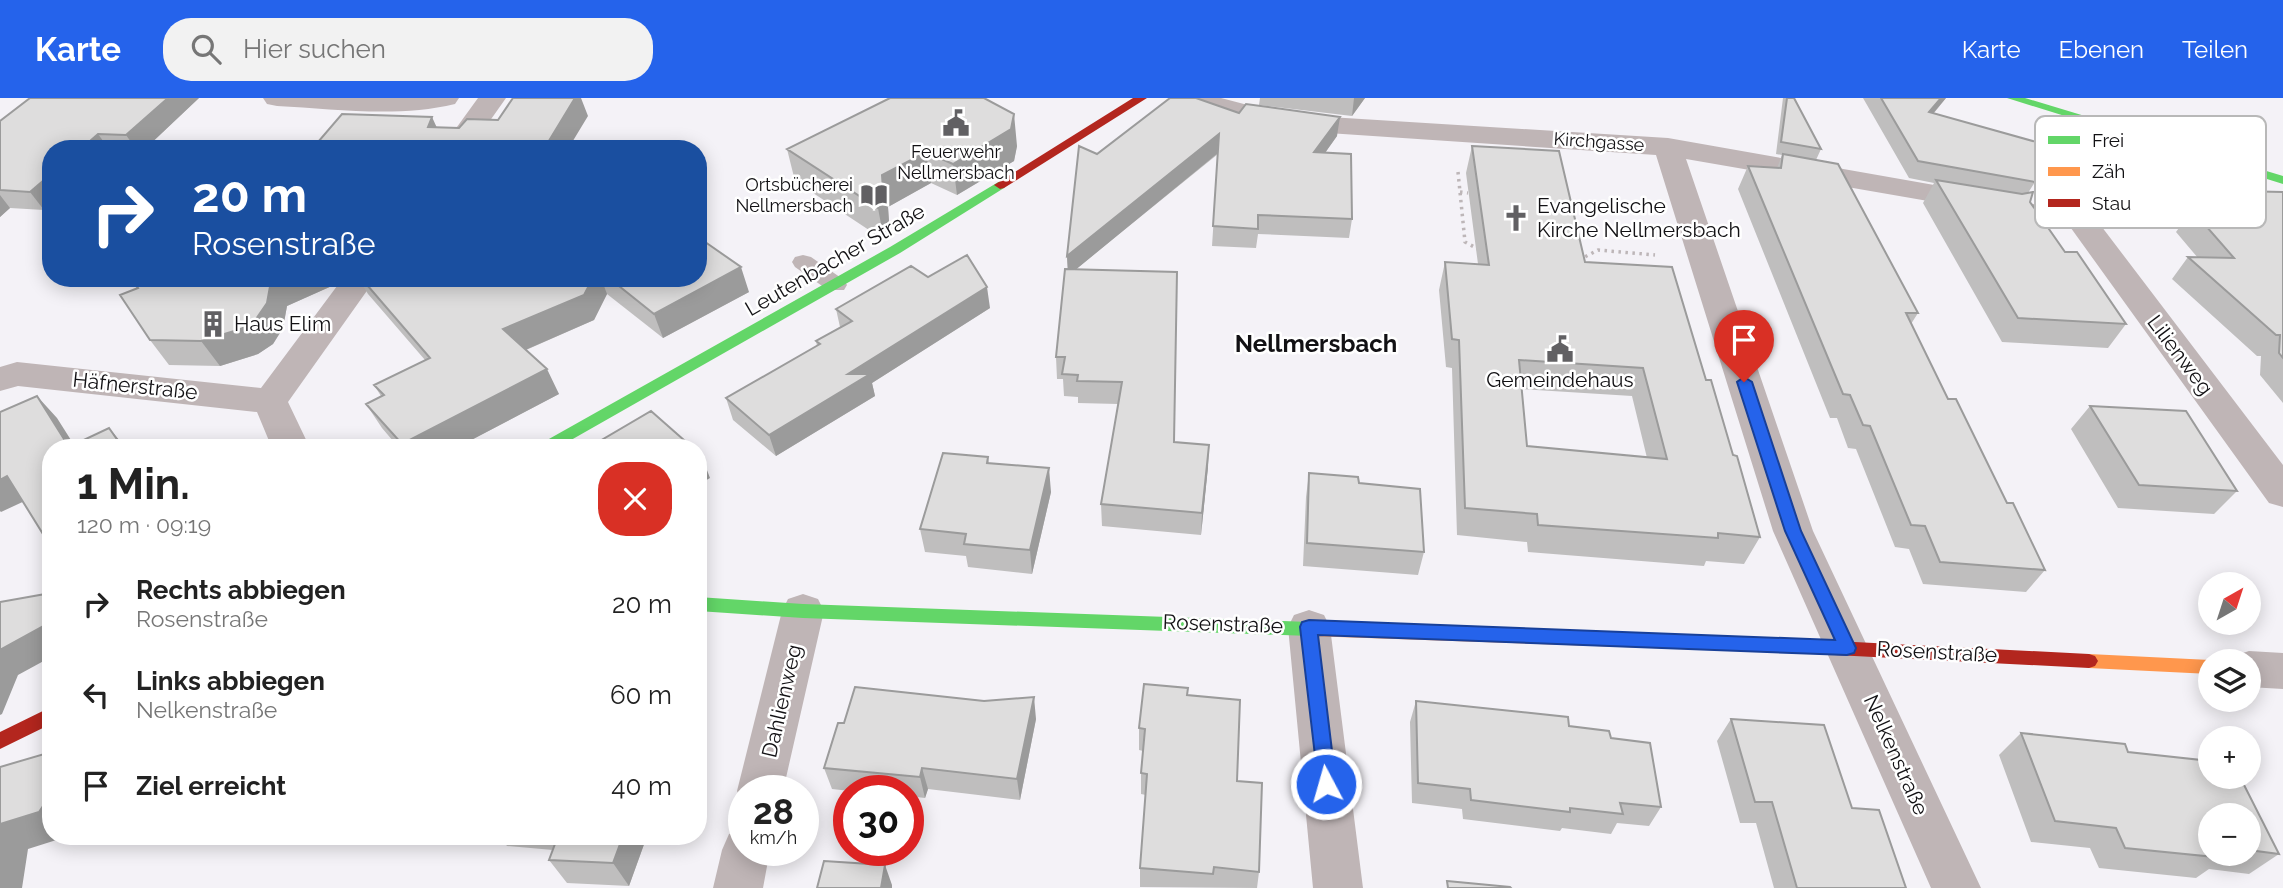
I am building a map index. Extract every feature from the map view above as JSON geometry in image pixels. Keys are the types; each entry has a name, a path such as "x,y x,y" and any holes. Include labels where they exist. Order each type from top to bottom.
{"street":[{"path":"277,98 395,103 445,98"},
{"path":"462,140 492,98"},
{"name":"Leutenbacher Straße","path":"561,439 836,285 1141,98"},
{"name":"Kirchgasse","path":"1189,98 1262,117 1313,124 1668,147 2008,206"},
{"path":"2013,98 2075,116"},
{"name":"Nelkenstraße","path":"1668,147 1793,531 1956,888"},
{"path":"2266,175 2283,180"},
{"name":"Lilienweg","path":"2085,228 2283,493"},
{"path":"287,439 270,401 353,287"},
{"name":"Häfnerstraße","path":"0,379 17,374 270,401"},
{"name":"Rosenstraße","path":"707,605 803,611 1847,648 2198,666"},
{"name":"Dahlienweg","path":"765,775 803,611"},
{"path":"1309,627 1338,888"},
{"path":"2261,670 2283,671"},
{"path":"0,741 42,720"},
{"path":"738,888 743,866"}],"lane":[{"path":"2008,206 2035,211"},
{"path":"803,262 836,285"}],"path":[{"path":"1454,132 1465,242 1489,253"},
{"path":"1460,192 1468,193"},
{"path":"1574,263 1598,250 1704,258"}],"building":[{"path":"30,98 168,98 126,135 98,134 91,140 42,140 42,182 30,192 0,190 0,121"},
{"path":"513,98 575,98 549,140 320,140 342,114 432,117 428,127 459,128 467,119 498,120"},
{"path":"890,98 984,98 1014,114 1011,129 953,164 926,152 882,175 884,204 878,208 787,149"},
{"path":"1170,98 1196,98 1239,113 1246,104 1340,117 1314,152 1351,154 1352,219 1258,215 1258,229 1213,226 1219,134 1067,256 1079,146 1097,154"},
{"path":"1787,98 1794,98 1821,149 1781,142"},
{"path":"1881,98 1941,98 1929,112 2035,142 2035,182 1918,161"},
{"path":"1472,146 1559,151 1585,262 1672,267 1706,380 1711,380 1733,455 1737,456 1760,537 1718,533 1718,538 1538,525 1537,514 1465,508 1459,340 1452,339 1445,262 1489,265","holes":["1519,360 1643,368 1667,459 1527,446"]},
{"path":"1783,154 1838,164 1918,313 1906,313 1948,399 1956,399 2007,503 2013,503 2045,570 1940,562 1925,526 1911,525 1870,426 1863,425 1850,395 1843,394 1748,166 1781,168"},
{"path":"1936,180 2022,194 2033,192 2030,202 2035,209 2035,228 2048,228 2065,252 2077,252 2126,324 2018,318"},
{"path":"2266,192 2283,192 2283,358 2279,353 2280,335 2276,335 2188,257 2234,258 2208,228 2266,228"},
{"path":"707,243 741,267 707,285"},
{"path":"967,255 987,287 848,374 870,374 769,435 726,398 820,344 816,341 852,321 836,309 911,266 928,277"},
{"path":"1065,269 1177,272 1174,442 1209,445 1202,513 1101,504 1122,382 1077,381 1078,375 1062,374 1065,357 1056,357"},
{"path":"270,287 267,303 256,319 241,329 201,341 150,340 120,295 138,288"},
{"path":"369,287 588,287 584,295 503,329 547,369 412,439 398,439 366,404 384,395 374,385 430,358"},
{"path":"620,287 704,287 654,314"},
{"path":"37,396 64,439 42,439 42,532 7,476 0,480 0,412"},
{"path":"2090,406 2186,411 2237,491 2139,485"},
{"path":"651,411 683,439 603,439"},
{"path":"109,428 117,439 86,439"},
{"path":"943,453 988,457 987,463 1049,468 1030,550 964,544 966,534 920,529"},
{"path":"1309,473 1358,477 1359,483 1420,489 1424,552 1307,543"},
{"path":"42,595 42,627 0,650 0,602"},
{"path":"1144,684 1188,688 1187,695 1240,700 1237,781 1262,783 1259,872 1214,867 1213,874 1140,868 1147,774 1141,773 1145,729 1139,728"},
{"path":"855,687 984,701 1034,697 1017,779 922,768 920,775 899,775 824,768 838,723 844,723"},
{"path":"1416,701 1568,717 1569,726 1609,731 1611,738 1650,743 1661,807 1620,803 1623,814 1570,808 1570,812 1471,800 1470,789 1418,783"},
{"path":"1731,719 1824,725 1852,808 1879,810 1906,888 1797,888 1772,802 1755,802"},
{"path":"2021,733 2125,744 2128,752 2198,760 2198,789 2246,789 2253,803 2198,803 2198,855 2125,848 2116,828 2055,821"},
{"path":"42,755 42,808 39,812 0,824 0,767"},
{"path":"2261,818 2279,854 2261,852"},
{"path":"555,845 620,845 613,863 549,860"},
{"path":"824,861 833,862 833,866 885,866 881,888 817,888"},
{"path":"1447,881 1510,887 1511,888 1448,888"}],"traffic: fast":[{"path":"2013,98 2072,116"},
{"path":"2266,175 2283,180"},
{"path":"561,439 895,250 1000,185"},
{"path":"707,605 803,611 1309,629"}],"traffic: slow":[{"path":"1309,629 1796,646"},
{"path":"2089,661 2198,666"}],"traffic: jam":[{"path":"1000,185 1141,98"},
{"path":"1796,646 2089,661"},
{"path":"0,741 42,720"}],"place":[{"name":"Feuerwehr Nellmersbach","path":"956,123"},
{"name":"Ortsbücherei Nellmersbach","path":"874,195"},
{"name":"Evangelische Kirche Nellmersbach","path":"1516,218"},
{"name":"Haus Elim","path":"213,324"},
{"name":"Gemeindehaus","path":"1560,349"}],"district":[{"name":"Nellmersbach","path":"1316,344"}],"route":[{"path":"1326,784 1309,627 1847,648 1793,531 1744,382"}]}
